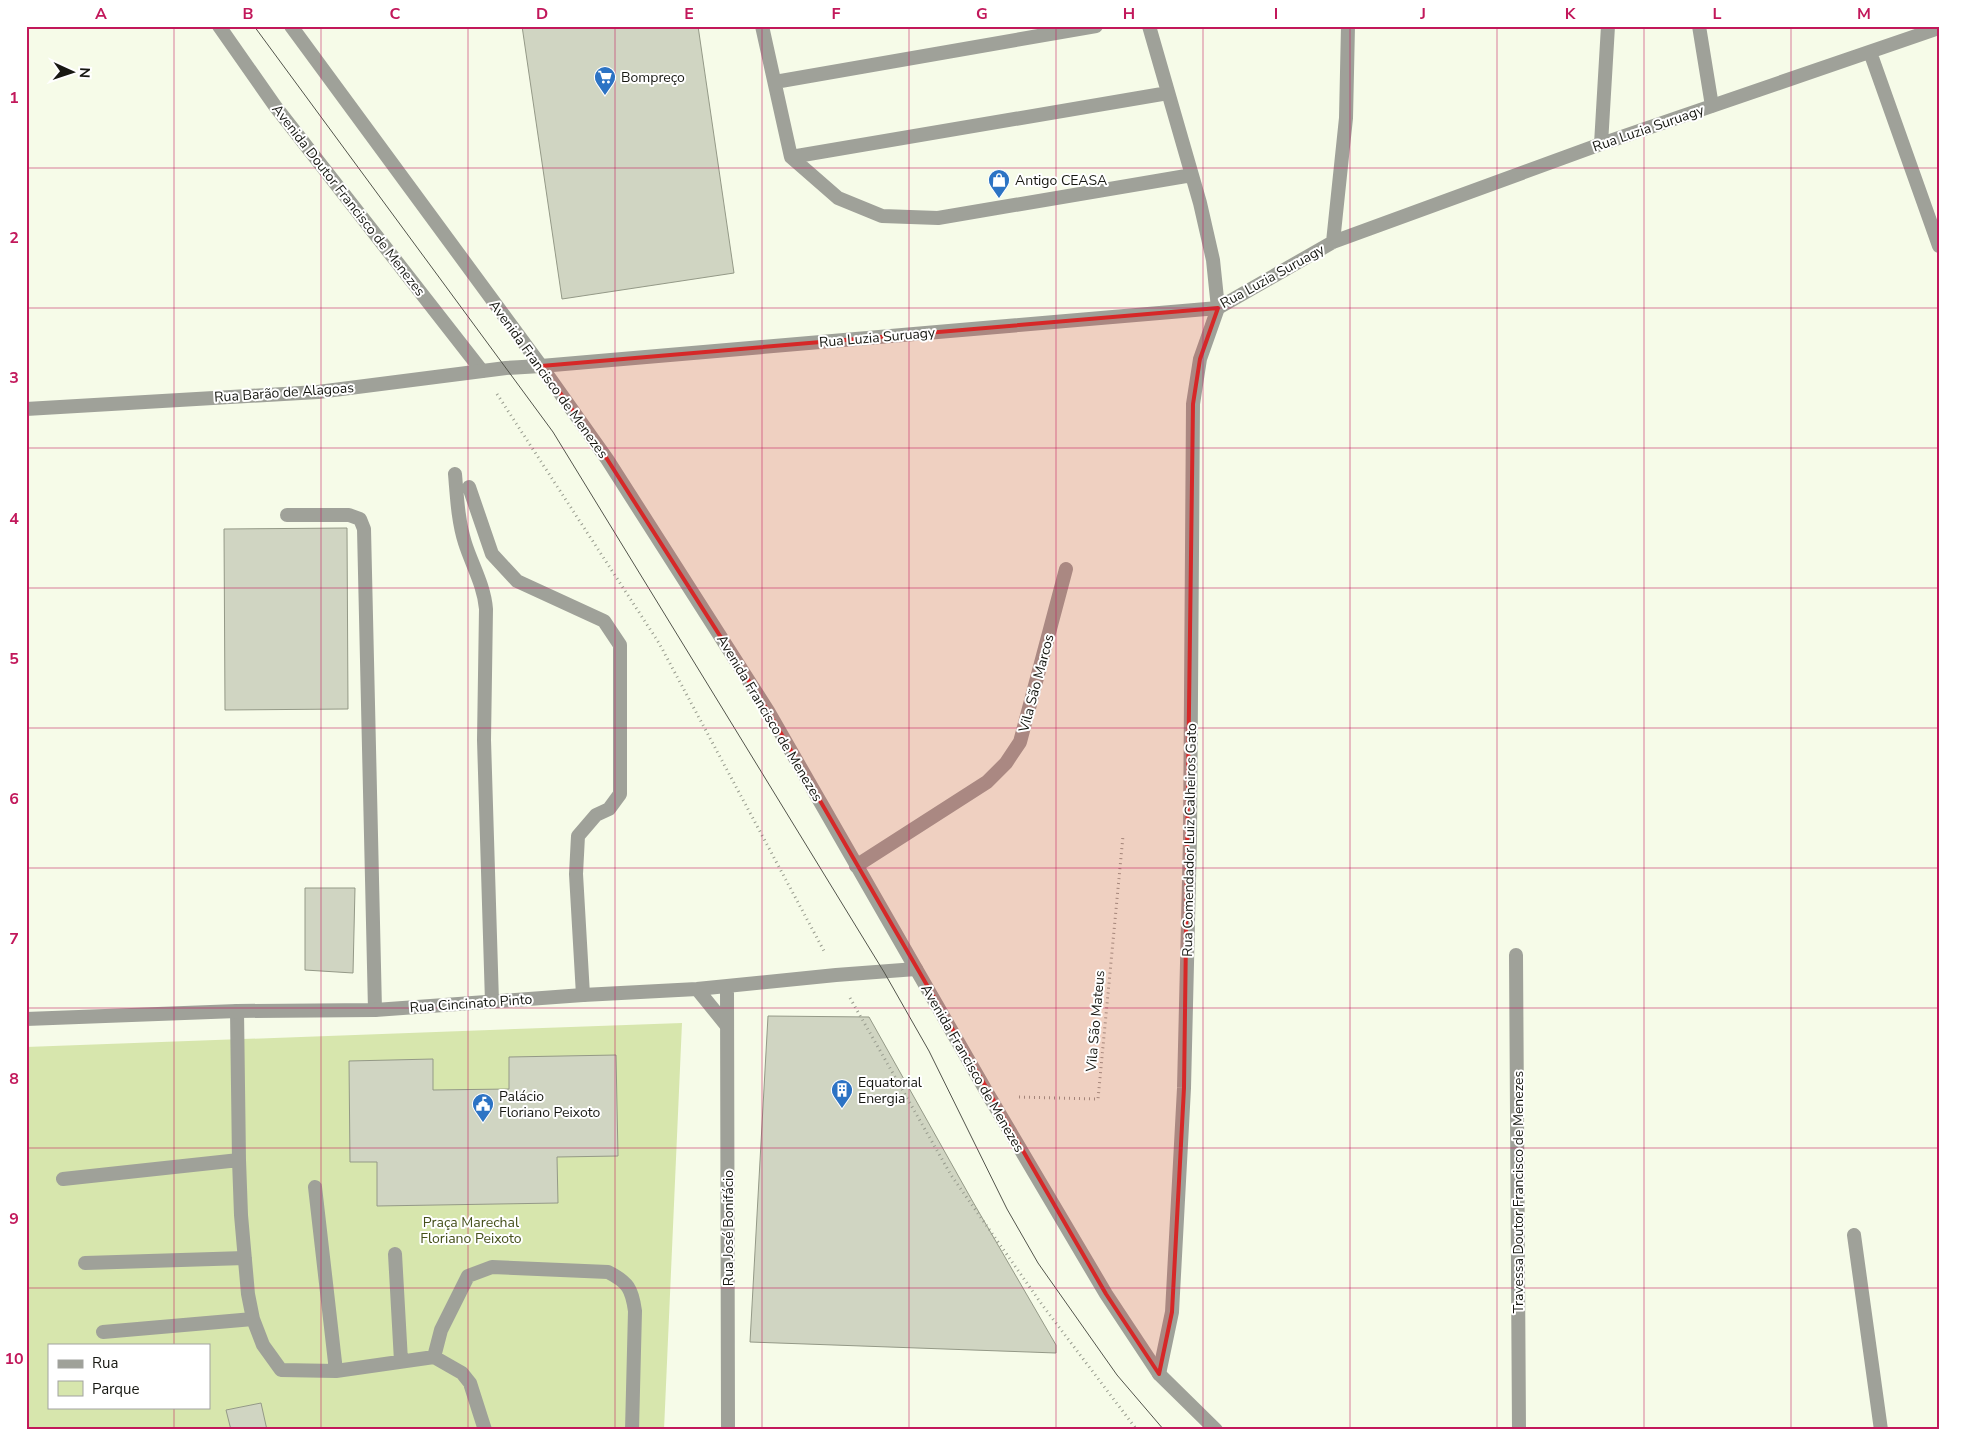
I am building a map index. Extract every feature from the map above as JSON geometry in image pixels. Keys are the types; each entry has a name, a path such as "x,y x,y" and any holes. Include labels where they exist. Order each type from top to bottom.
{"street":[{"name":"Avenida Doutor Francisco de Menezes","path":"219,26 275,106 482,371"},
{"name":"Avenida Francisco de Menezes","path":"291,26 541,366 607,459 768,711 989,1096 1106,1294 1159,1374 1216,1430"},
{"path":"762,26 791,157 838,198 882,216 938,218 1192,176"},
{"path":"775,82 1096,26"},
{"path":"1149,26 1192,176 1213,260 1218,308"},
{"path":"1333,242 1346,118 1348,26"},
{"path":"1601,144 1608,26"},
{"path":"1698,26 1712,106"},
{"name":"Rua Luzia Suruagy","path":"541,366 1218,308 1333,242 1601,144 1939,28"},
{"path":"1870,52 1939,246"},
{"path":"791,157 1168,93"},
{"name":"Rua Comendador Luiz Calheiros Gato","path":"1159,1374 1172,1312 1184,1088 1190,839 1194,404 1200,359 1218,308"},
{"name":"Rua Barão de Alagoas","path":"26,409 318,392 482,371 541,366"},
{"path":"455,474 460,521 465,543 485,596 486,609 484,740 492,1002"},
{"path":"469,487 492,554 518,581 604,621 620,645 620,794 609,809 596,815 578,836 576,874 583,995"},
{"path":"287,515 349,515 360,519 364,529 374,1010"},
{"name":"Vila São Marcos","path":"856,866 987,782 1006,763 1020,742 1066,569"},
{"name":"Travessa Doutor Francisco de Menezes","path":"1516,955 1519,1430"},
{"name":"Rua Cincinato Pinto","path":"26,1019 237,1011 374,1010 727,987 836,975 916,969"},
{"name":"Rua José Bonifácio","path":"727,987 728,1430"},
{"path":"697,989 728,1026"},
{"path":"237,1011 241,1214 248,1294 253,1319 263,1345 281,1370 336,1371 434,1357 462,1373 470,1383 485,1430"},
{"path":"63,1179 239,1160"},
{"path":"315,1187 336,1371"},
{"path":"1854,1235 1881,1430"},
{"path":"396,1254 402,1361"},
{"path":"85,1263 246,1258"},
{"path":"434,1357 441,1330 468,1276 492,1267 608,1272 622,1279 628,1285 635,1311 632,1430"},
{"path":"103,1332 253,1319"}],"path":[{"path":"482,371 659,644 836,975 951,1176 1043,1306 1137,1430"},
{"name":"Vila São Mateus","path":"989,1096 1098,1099 1123,836"}],"highlighted area":[{"path":"1218,308 1200,359 1193,404 1184,1088 1172,1312 1159,1374 1106,1294 768,711 607,459 541,366"}],"green space":[{"name":"Praça Marechal Floriano Peixoto","path":"682,1023 664,1430 26,1430 26,1047"}],"building":[{"path":"522,26 698,26 734,273 562,299"},
{"path":"347,528 348,709 225,710 224,529"},
{"path":"305,888 355,888 353,973 305,970"},
{"name":"Equatorial Energia","path":"768,1016 869,1017 1056,1345 1056,1353 750,1342"},
{"name":"Palácio Floriano Peixoto","path":"616,1055 618,1156 557,1157 558,1203 377,1206 377,1162 350,1162 349,1061 433,1059 433,1090 509,1089 509,1057"},
{"path":"261,1403 267,1430 231,1430 226,1410"}],"tram line":[{"path":"254,26 553,432 884,972 929,1051 1007,1209 1038,1263 1117,1375 1164,1430"}],"place":[{"name":"Bompreço","path":"605,96"},
{"name":"Antigo CEASA","path":"999,199"},
{"name":"Equatorial Energia","path":"842,1109"},
{"name":"Palácio Floriano Peixoto","path":"483,1123"}]}
